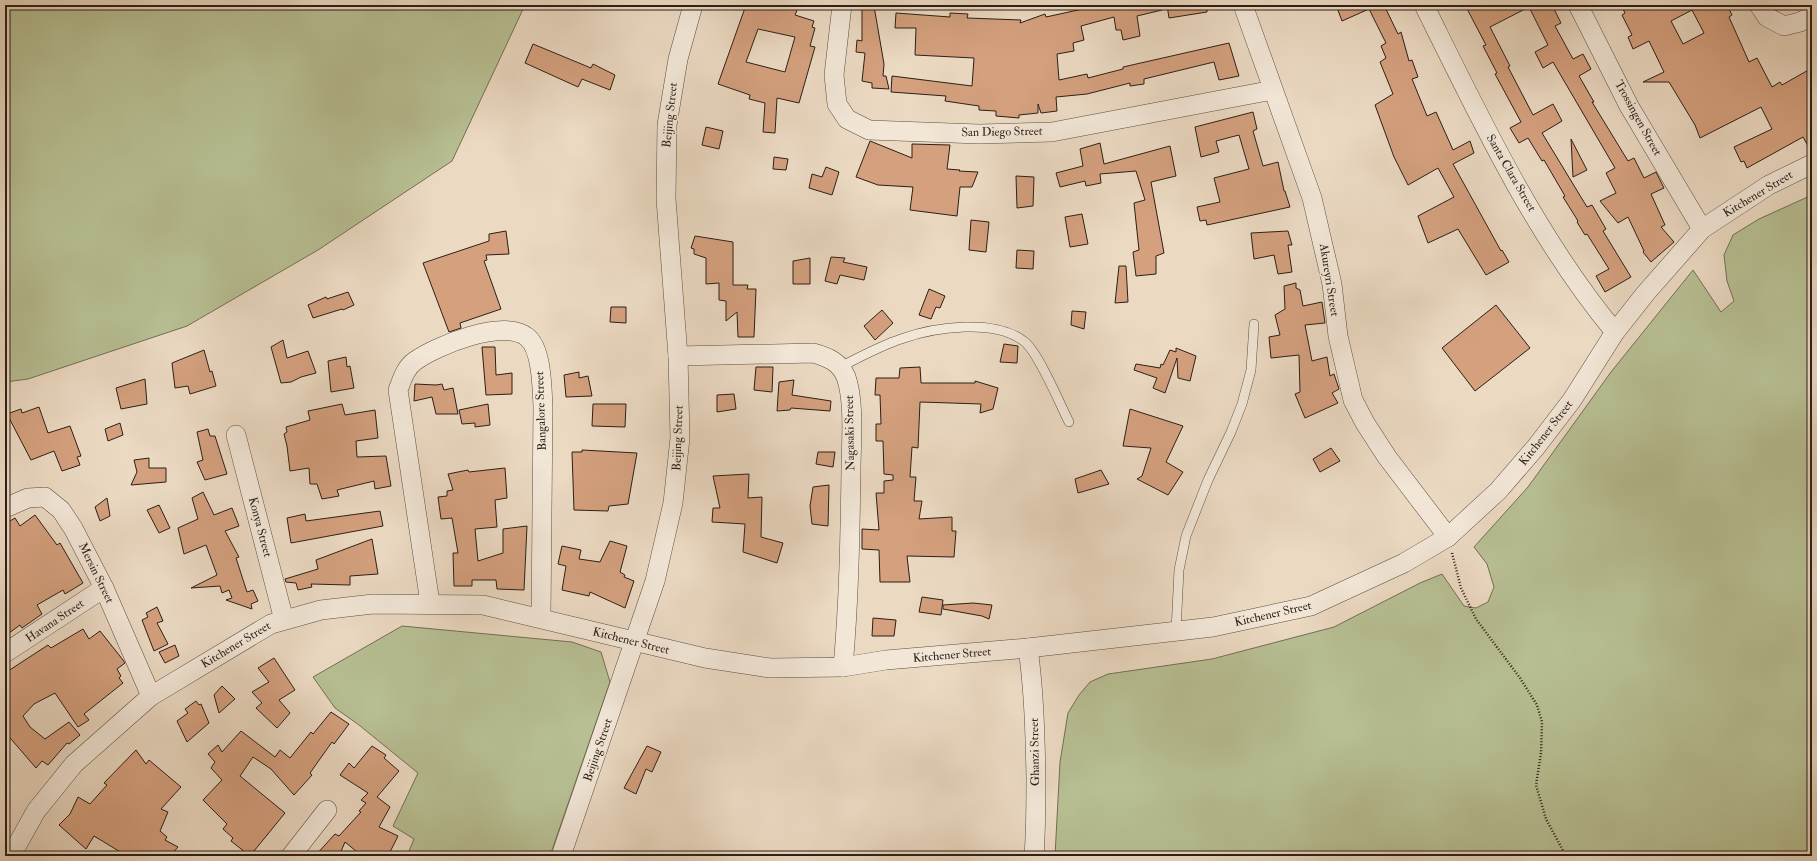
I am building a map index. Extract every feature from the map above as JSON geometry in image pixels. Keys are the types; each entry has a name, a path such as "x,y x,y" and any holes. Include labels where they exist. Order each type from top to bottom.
{"street":[{"name":"Beijing Street","path":"561,856 655,581 673,503 679,446 678,356 666,199 667,125 678,59 694,5"},
{"name":"San Diego Street","path":"842,5 834,75 837,104 847,119 869,130 979,134 1052,132 1273,90"},
{"name":"Akureyri Street","path":"1243,5 1312,198 1332,284 1340,350 1353,400 1365,423 1387,457 1448,537"},
{"name":"Santa Clara Street","path":"1424,5 1494,145 1550,241 1582,290 1615,332"},
{"name":"Trossingen Street","path":"1578,5 1629,106 1702,229"},
{"path":"1759,5 1767,17 1784,26 1800,22 1812,16"},
{"name":"Kitchener Street","path":"11,856 36,811 74,764 151,696 271,624 321,610 373,604 483,604 540,617 634,642 705,658 770,668 843,666 871,662 1028,648 1213,627 1311,606 1404,563 1448,537 1498,491 1536,447 1572,400 1615,332 1644,294 1702,229 1769,184 1812,164"},
{"name":"Bangalore Street","path":"430,603 398,390 404,374 413,362 432,352 477,334 494,330 511,332 523,335 530,341 538,362 542,380 543,407 540,617"},
{"path":"678,356 813,353 828,357 840,367"},
{"name":"Nagasaki Street","path":"840,367 846,377 852,425 850,582 843,666"},
{"name":"Konya Street","path":"236,435 284,620"},
{"name":"Mersin Street","path":"5,508 28,498 44,497 61,510 73,528 104,588 151,696"},
{"name":"Havana Street","path":"5,653 104,588"},
{"name":"Ghanzi Street","path":"1028,648 1032,676 1035,726 1036,835 1034,856"},
{"path":"291,856 327,810"}],"lane":[{"path":"1176,631 1179,570 1186,536 1208,480 1242,404 1251,370 1254,324"},
{"path":"840,367 901,339 936,330 964,327 985,328 1010,333 1026,343 1036,357 1069,422"}],"path":[{"path":"1448,537 1461,588 1476,619 1520,678 1537,706 1542,722 1541,753 1536,785 1546,819 1566,856"}],"green space":[{"path":"5,5 525,5 452,161 318,250 187,326 28,379 5,382"},
{"path":"1812,195 1812,856 1055,856 1060,762 1068,713 1079,695 1090,682 1108,674 1212,659 1334,627 1420,583 1442,574 1464,606 1476,608 1488,602 1494,587 1487,564 1474,547 1528,487 1611,372 1693,270 1721,312 1734,301 1727,281 1724,255 1733,235 1759,219"},
{"path":"402,626 572,642 601,652 610,682 550,856 405,856 414,839 393,826 418,773 359,725 335,708 313,677"}],"building":[{"path":"746,5 799,5 795,15 814,21 812,27 815,28 810,46 815,47 799,103 777,98 775,133 763,132 765,103 749,99 750,95 718,84","holes":["758,29 795,37 785,72 746,62"]},
{"path":"1101,5 1161,5 1162,10 1137,16 1140,36 1123,40 1121,30 1116,30 1114,17 1081,26 1084,40 1073,43 1074,51 1057,54 1059,80 1087,74 1088,78 1123,69 1123,67 1229,43 1239,76 1219,80 1214,62 1144,79 1144,84 1130,86 1130,83 1087,94 1056,97 1057,111 1041,113 1038,104 1038,113 1019,115 1019,118 996,116 996,111 979,110 979,106 945,101 946,96 891,92 892,76 972,86 974,58 915,55 916,28 895,28 896,13 950,17 950,13 968,14 967,18 1021,20 1020,23 1045,14 1046,17"},
{"path":"1167,5 1207,5 1207,12 1169,18"},
{"path":"1336,5 1384,5 1398,34 1401,32 1409,61 1412,60 1418,77 1412,79 1427,116 1436,112 1453,150 1470,141 1474,153 1453,164 1501,251 1502,250 1509,262 1486,275 1458,229 1428,243 1418,216 1454,197 1438,168 1408,185 1394,157 1375,105 1393,94 1380,62 1386,58 1381,46 1386,43 1369,9 1342,21"},
{"path":"1465,5 1552,5 1561,23 1555,26 1573,59 1583,54 1591,69 1579,76 1594,102 1592,102 1628,161 1634,158 1644,178 1656,172 1664,188 1651,194 1665,225 1661,227 1674,242 1651,262 1643,252 1644,251 1628,217 1618,223 1600,201 1616,193 1606,173 1615,168 1553,62 1543,68 1535,52 1548,45 1529,7 1490,27 1510,66 1508,67 1533,115 1553,104 1562,121 1542,133 1587,207 1592,205 1606,229 1603,231 1631,277 1605,292 1596,276 1609,269 1587,234 1585,235 1577,222 1578,221 1563,197 1565,196 1544,160 1542,161 1528,138 1519,143 1510,128 1521,122 1495,74 1497,73 1483,46 1486,45"},
{"path":"1621,5 1727,5 1732,15 1729,17 1749,62 1757,58 1772,87 1780,82 1782,85 1812,68 1812,153 1803,137 1747,168 1744,161 1741,162 1734,147 1772,129 1761,107 1700,138 1695,125 1669,82 1643,82 1664,72 1649,41 1633,49 1628,37 1632,35 1622,15 1625,13","holes":["1692,10 1704,33 1683,44 1671,21"]},
{"path":"874,6 884,64 883,76 886,76 889,89 872,88 872,83 862,81 865,53 856,52 857,40 862,41 862,7"},
{"path":"533,44 591,68 593,64 615,75 610,90 582,79 578,87 525,63"},
{"path":"1253,112 1257,129 1253,131 1263,166 1278,162 1284,191 1290,207 1207,225 1206,220 1200,221 1197,207 1220,202 1214,178 1249,169 1239,135 1216,141 1219,152 1201,157 1195,127"},
{"path":"706,127 723,131 719,149 702,145"},
{"path":"1571,139 1587,170 1573,177"},
{"path":"870,141 912,158 912,144 950,145 947,169 978,172 972,187 960,187 957,216 910,210 913,187 878,185 856,177"},
{"path":"1100,143 1104,164 1170,146 1176,176 1151,182 1164,253 1156,256 1156,274 1136,276 1133,252 1139,250 1134,203 1145,200 1136,171 1100,174 1101,183 1086,186 1085,181 1060,187 1056,173 1083,166 1080,149"},
{"path":"774,157 788,159 786,170 773,169"},
{"path":"826,167 839,172 832,195 809,188 812,174 822,177"},
{"path":"1016,176 1034,177 1033,206 1017,208"},
{"path":"1082,214 1088,244 1070,247 1065,217"},
{"path":"971,220 989,222 986,252 969,250"},
{"path":"506,231 509,254 486,255 487,260 484,261 501,309 460,323 461,328 449,332 423,263 489,241 489,234"},
{"path":"1288,231 1292,245 1288,245 1292,272 1278,274 1274,255 1254,259 1251,233"},
{"path":"695,236 733,242 733,285 748,285 747,289 756,289 754,337 738,337 737,312 726,321 726,301 719,300 719,283 706,284 706,258 694,254 694,249 691,248"},
{"path":"1017,250 1034,251 1033,269 1016,268"},
{"path":"831,257 845,258 843,262 867,267 864,280 840,275 837,284 825,281"},
{"path":"810,258 810,284 793,284 793,261"},
{"path":"1119,266 1126,266 1128,302 1115,303"},
{"path":"1296,283 1296,288 1300,290 1303,306 1322,302 1325,323 1305,325 1312,361 1327,357 1330,376 1334,374 1339,389 1332,393 1338,403 1305,418 1295,394 1300,392 1299,355 1271,358 1269,337 1280,335 1275,315 1285,309 1284,286"},
{"path":"929,289 945,296 940,308 936,307 931,319 919,315"},
{"path":"348,292 354,305 343,310 342,309 313,318 308,305 326,297 327,299"},
{"path":"1496,305 1530,348 1475,391 1442,348"},
{"path":"611,307 626,307 626,323 610,322"},
{"path":"882,310 893,323 875,340 864,326"},
{"path":"1072,311 1086,312 1084,329 1071,325"},
{"path":"283,340 287,358 308,351 316,373 301,377 291,382 281,383 271,347"},
{"path":"1004,344 1018,346 1017,363 1000,362"},
{"path":"482,347 495,347 496,375 512,373 512,394 486,395"},
{"path":"1176,348 1196,356 1190,381 1178,378 1177,358 1165,393 1153,388 1157,378 1134,370 1136,364 1160,368 1170,350 1176,352"},
{"path":"204,350 210,372 212,371 216,386 190,394 188,386 175,388 172,363"},
{"path":"346,357 347,367 350,366 354,388 331,392 328,361"},
{"path":"756,367 773,367 772,392 754,390"},
{"path":"920,367 921,383 975,383 975,381 998,388 993,409 980,413 981,404 920,402 918,448 912,447 910,477 916,477 914,501 922,501 919,519 952,517 952,531 956,531 954,557 907,556 910,582 880,582 879,550 862,549 862,529 879,530 876,493 884,493 884,481 893,480 893,475 884,474 883,441 876,441 876,424 881,424 880,395 875,395 876,378 899,378 900,368"},
{"path":"579,372 579,378 588,376 592,396 566,397 564,375"},
{"path":"145,379 147,404 121,409 116,388"},
{"path":"794,380 792,395 831,401 830,411 791,408 790,410 777,411 779,382"},
{"path":"415,384 442,384 444,390 453,388 458,414 436,414 432,397 414,401"},
{"path":"734,394 736,409 717,412 717,395"},
{"path":"342,404 345,415 375,410 378,438 356,441 357,457 386,456 391,486 375,489 374,481 337,490 339,496 322,499 317,484 310,484 309,468 290,471 284,434 287,432 286,427 310,420 308,411"},
{"path":"488,404 490,425 475,427 475,423 462,424 459,410"},
{"path":"593,404 626,404 625,427 592,426"},
{"path":"39,407 48,433 70,426 81,456 77,457 80,465 62,471 54,451 31,460 7,414 21,409 22,413"},
{"path":"1130,409 1183,426 1166,462 1183,472 1168,495 1137,479 1142,476 1151,448 1123,446"},
{"path":"120,423 123,435 108,441 105,429"},
{"path":"208,429 210,436 215,436 227,474 205,480 197,462 203,460 197,432"},
{"path":"1331,448 1340,461 1320,472 1313,459"},
{"path":"582,450 637,453 628,504 609,506 608,511 574,510 572,452 582,452"},
{"path":"818,452 835,452 833,467 816,464"},
{"path":"149,458 149,468 166,468 166,482 131,485 137,472 134,460"},
{"path":"505,468 507,498 495,500 497,527 475,529 478,561 503,553 503,529 527,526 524,590 497,589 496,580 472,580 472,586 454,586 453,553 458,553 452,518 441,519 438,497 447,496 447,491 453,490 448,474 468,470 469,472"},
{"path":"1101,470 1109,484 1078,493 1075,479"},
{"path":"749,474 748,498 762,497 761,537 783,543 777,563 743,552 745,524 712,522 713,508 720,508 713,476"},
{"path":"829,485 828,526 812,524 810,506 813,487"},
{"path":"203,492 214,515 232,508 239,526 225,531 239,557 236,558 247,592 253,590 258,601 251,604 252,609 226,600 232,598 229,590 222,593 220,586 191,588 217,575 206,545 184,554 178,528 198,519 192,498"},
{"path":"107,498 110,516 100,521 95,507"},
{"path":"159,505 170,528 159,533 147,510"},
{"path":"380,511 383,526 291,543 287,518 305,514 306,521"},
{"path":"35,515 57,545 60,543 83,583 65,594 63,590 37,605 42,614 22,628 20,625 5,636 5,524 15,518 20,526"},
{"path":"372,539 378,574 350,576 350,585 311,584 312,587 298,590 296,583 286,582 285,579 318,569 316,560"},
{"path":"610,541 627,546 620,572 625,575 624,577 634,581 625,608 590,592 589,596 562,590 566,566 558,564 562,546 581,550 579,559 600,562"},
{"path":"922,597 943,600 941,615 919,612"},
{"path":"973,603 992,605 989,619 982,616 943,609 943,605"},
{"path":"157,607 163,621 157,623 168,644 154,651 142,620 148,617 146,613"},
{"path":"873,618 896,620 894,636 872,636"},
{"path":"83,629 89,639 100,631 123,660 125,663 117,669 121,676 119,678 123,683 84,714 89,720 78,727 55,693 34,704 23,716 30,727 45,739 69,722 80,735 69,744 67,743 48,765 42,761 36,768 5,732 5,673 48,645 51,648"},
{"path":"175,645 179,656 165,663 159,652"},
{"path":"274,658 295,690 279,700 290,713 277,728 256,708 262,703 252,692 269,682 258,668"},
{"path":"222,686 235,699 219,713 214,695"},
{"path":"196,701 199,705 201,704 209,723 187,742 177,721 188,713 185,709"},
{"path":"331,712 349,724 334,744 332,742 310,773 312,775 294,795 271,769 253,757 240,776 285,813 250,856 231,841 233,838 223,829 227,824 203,800 222,780 211,768 215,762 208,754 218,745 222,752 241,731 275,757 280,750 290,758 311,732 313,734"},
{"path":"372,746 386,755 384,758 399,771 377,797 390,807 379,827 398,836 388,856 362,856 345,842 339,856 315,856 335,834 339,836 361,812 359,811 366,803 361,800 368,793 340,775 349,763 354,768"},
{"path":"647,746 661,752 652,772 646,769 636,794 624,788"},
{"path":"136,750 146,764 149,760 181,787 161,809 168,812 160,831 167,837 165,840 178,847 170,856 127,856 94,836 86,849 59,825 70,814 78,797 90,804 107,785 104,783"}]}
